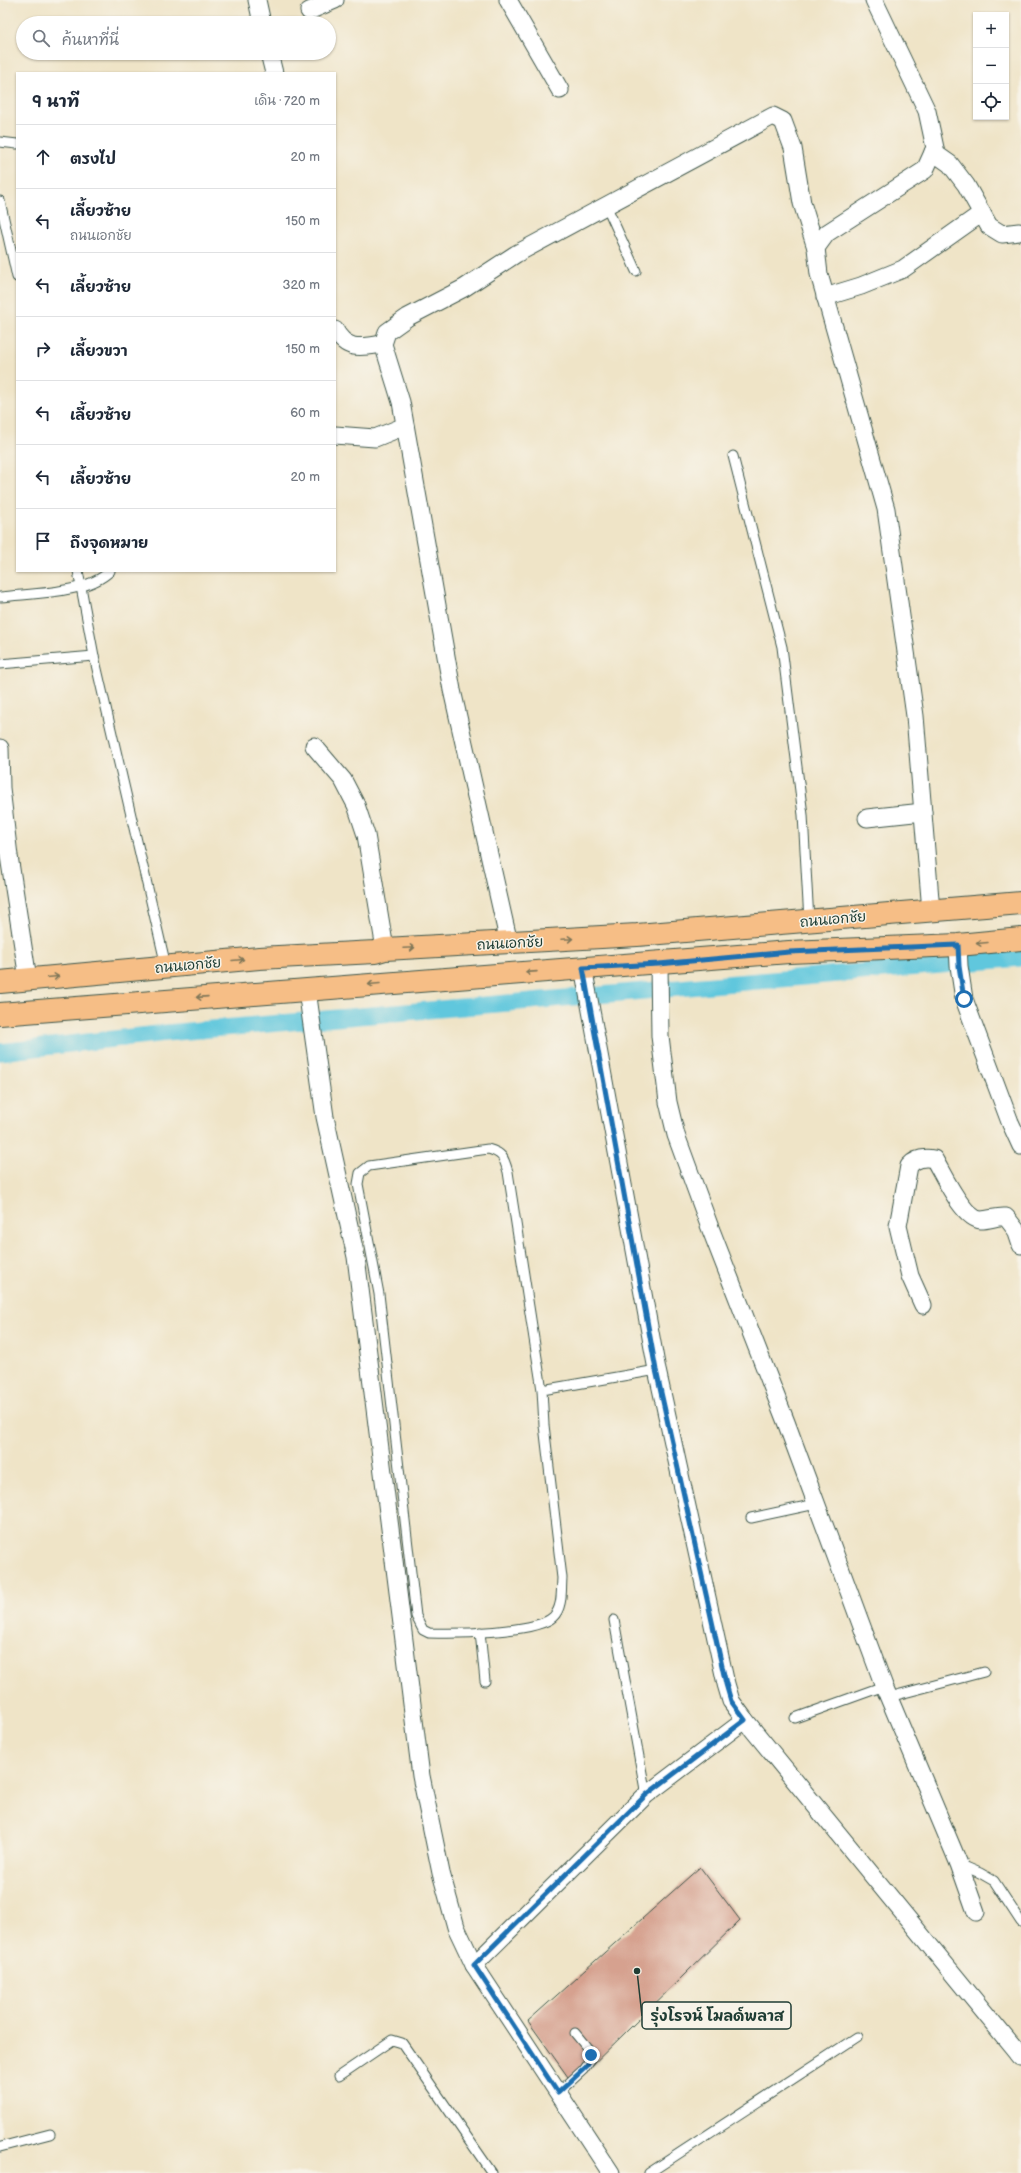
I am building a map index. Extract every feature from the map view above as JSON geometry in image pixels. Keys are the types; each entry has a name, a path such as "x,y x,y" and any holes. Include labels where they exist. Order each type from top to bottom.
{"main road":[{"name":"ถนนเอกชัย","path":"0,982 259,958 375,952 385,949 509,943 809,922 1021,903"},
{"name":"ถนนเอกชัย","path":"0,1014 308,998 583,968 659,964 789,952 958,945 1021,939"}],"street":[{"path":"257,0 260,16"},
{"path":"309,11 335,0"},
{"path":"508,0 560,90"},
{"path":"816,248 827,233 924,170 935,148 926,111 874,0"},
{"path":"271,60 274,72"},
{"path":"509,943 452,690 400,402 383,344 387,332 408,317 464,288 516,254 773,116 782,121 793,148 802,203 816,248 819,274 886,509 915,716 931,911"},
{"path":"933,152 950,164 966,185 989,226 1002,234 1019,232"},
{"path":"826,296 861,286 903,269 982,214"},
{"path":"336,332 340,339 356,348 383,344"},
{"path":"336,435 375,438 405,426"},
{"path":"314,746 343,780 356,805 366,835 385,949"},
{"path":"0,748 1,788 9,856 28,979"},
{"path":"867,818 923,812"},
{"path":"958,945 960,974 964,999 994,1081 1021,1146"},
{"path":"659,964 659,1008 668,1102 676,1135 886,1691 959,1864 976,1912"},
{"path":"583,968 593,1016 656,1370 731,1701 1021,2056"},
{"path":"308,998 325,1116 356,1256 422,1776 449,1904 456,1927 474,1965 611,2173"},
{"path":"923,1305 910,1276 898,1226 909,1166 914,1160 926,1157 934,1159 968,1214 981,1220 1006,1217 1016,1230 1021,1245"},
{"path":"474,1965 646,1795 745,1720"}],"lane":[{"path":"0,142 16,144"},
{"path":"0,201 16,272"},
{"path":"606,205 636,271"},
{"path":"733,456 782,647 803,815 809,922"},
{"path":"78,572 94,656 166,966"},
{"path":"0,597 81,587 104,577 109,572"},
{"path":"0,664 94,656"},
{"path":"488,1149 499,1152 504,1157 508,1172 542,1390 544,1425 562,1578 561,1598 557,1612 546,1621 536,1625 480,1632 429,1633 422,1630 416,1616 379,1294 358,1184 360,1173 369,1166 488,1149"},
{"path":"542,1390 656,1370"},
{"path":"751,1518 816,1504"},
{"path":"614,1620 646,1795"},
{"path":"480,1632 485,1682"},
{"path":"796,1718 886,1691 984,1672"},
{"path":"959,1864 980,1872 994,1881 1021,1922"},
{"path":"558,2093 583,2070 590,2060 589,2050 575,2033"},
{"path":"649,2173 856,2037"},
{"path":"339,2076 392,2040 402,2043 492,2173"},
{"path":"0,2147 50,2134"}],"building":[{"path":"700,1867 740,1920 573,2084 528,2021"}],"waterway":[{"path":"0,1052 166,1033 1021,958"}],"place":[{"name":"รุ่งโรจน์ โมลด์พลาส","path":"637,1971"}],"route":[{"path":"591,2055 587,2066 558,2093 474,1965 646,1795 745,1720 731,1701 726,1684 656,1370 593,1016 583,968 659,964 789,952 958,945 959,966 964,999"}]}
